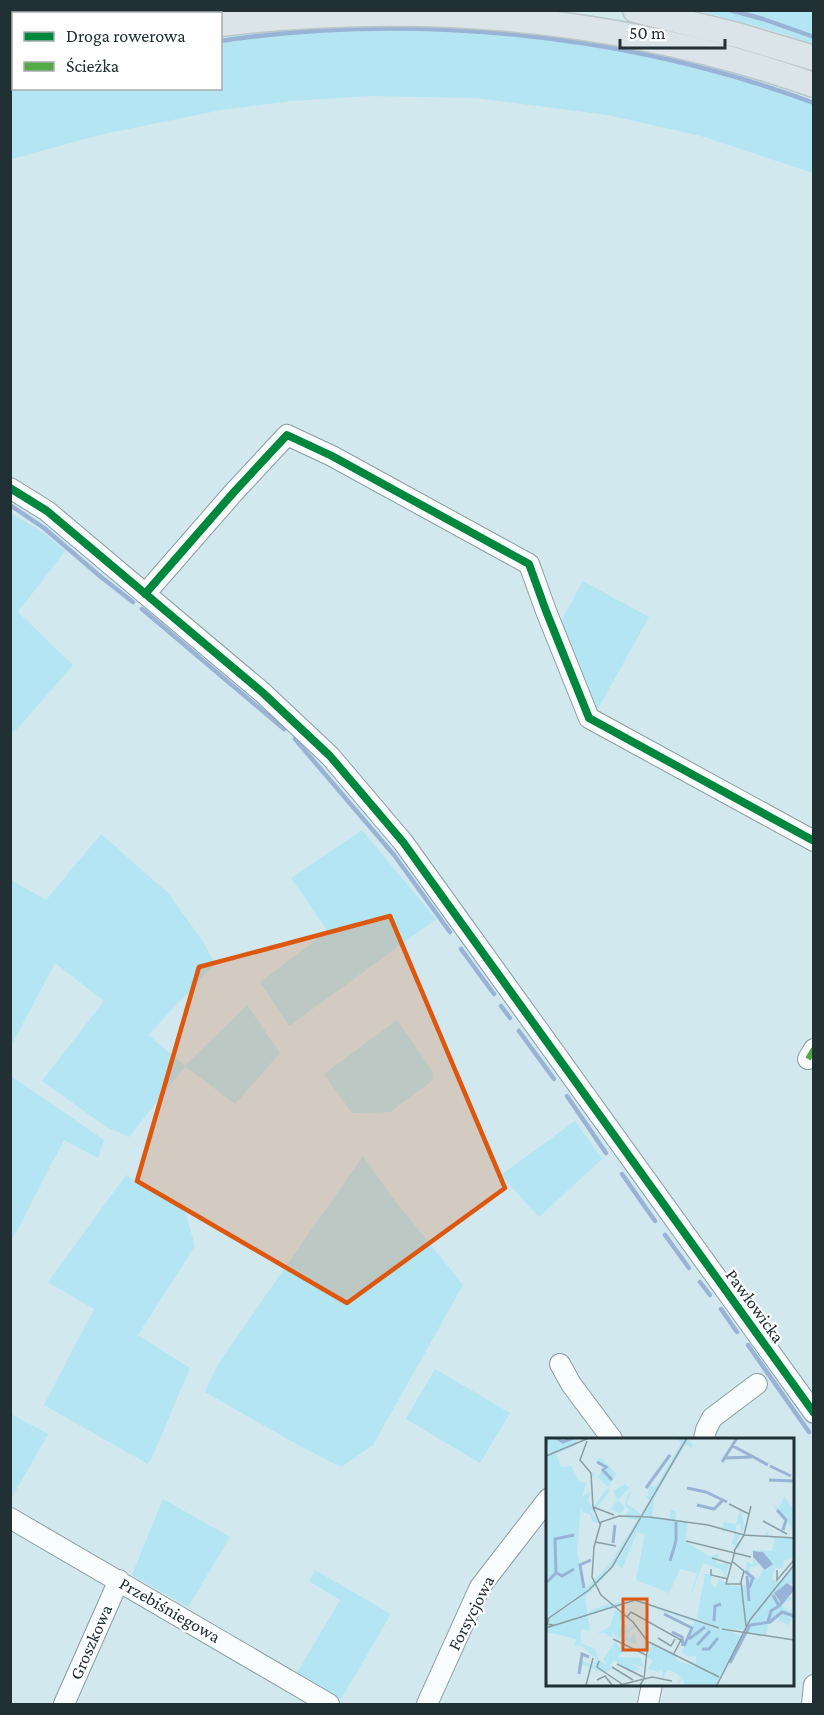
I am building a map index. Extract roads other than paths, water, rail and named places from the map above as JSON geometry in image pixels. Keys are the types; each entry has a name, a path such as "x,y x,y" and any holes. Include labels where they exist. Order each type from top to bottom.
{"main road":[{"path":"635,10 737,35 813,58"},
{"path":"222,24 291,16 366,13 459,14 530,20 587,27 656,40 730,58 813,85"}],"street":[{"path":"145,594 287,435 332,456 529,564 589,718 813,841"},
{"name":"Pawłowicka","path":"10,488 47,511 254,686 330,756 403,842 813,1413"},
{"path":"560,1364 603,1435"},
{"path":"704,1438 712,1418 757,1384"},
{"name":"Forsycjowa","path":"427,1704 480,1587 546,1502"},
{"name":"Przebiśniegowa","path":"10,1518 329,1704"},
{"name":"Groszkowa","path":"64,1704 119,1580"},
{"path":"648,1704 652,1685"},
{"path":"812,1704 813,1685"}],"waterway":[{"path":"48,12 53,10"},
{"path":"730,10 814,37"},
{"path":"222,41 294,33 369,29 445,30 521,35 596,45 671,60 743,79 814,103"},
{"path":"10,505 44,528 133,602"},
{"path":"142,609 284,729"},
{"path":"295,739 394,855 450,932"},
{"path":"461,949 494,994"},
{"path":"501,1006 510,1018"},
{"path":"519,1031 554,1079"},
{"path":"567,1096 606,1153"},
{"path":"622,1174 655,1221"},
{"path":"665,1235 689,1268"},
{"path":"700,1282 710,1295"},
{"path":"721,1309 737,1332"},
{"path":"748,1345 809,1432"}]}
